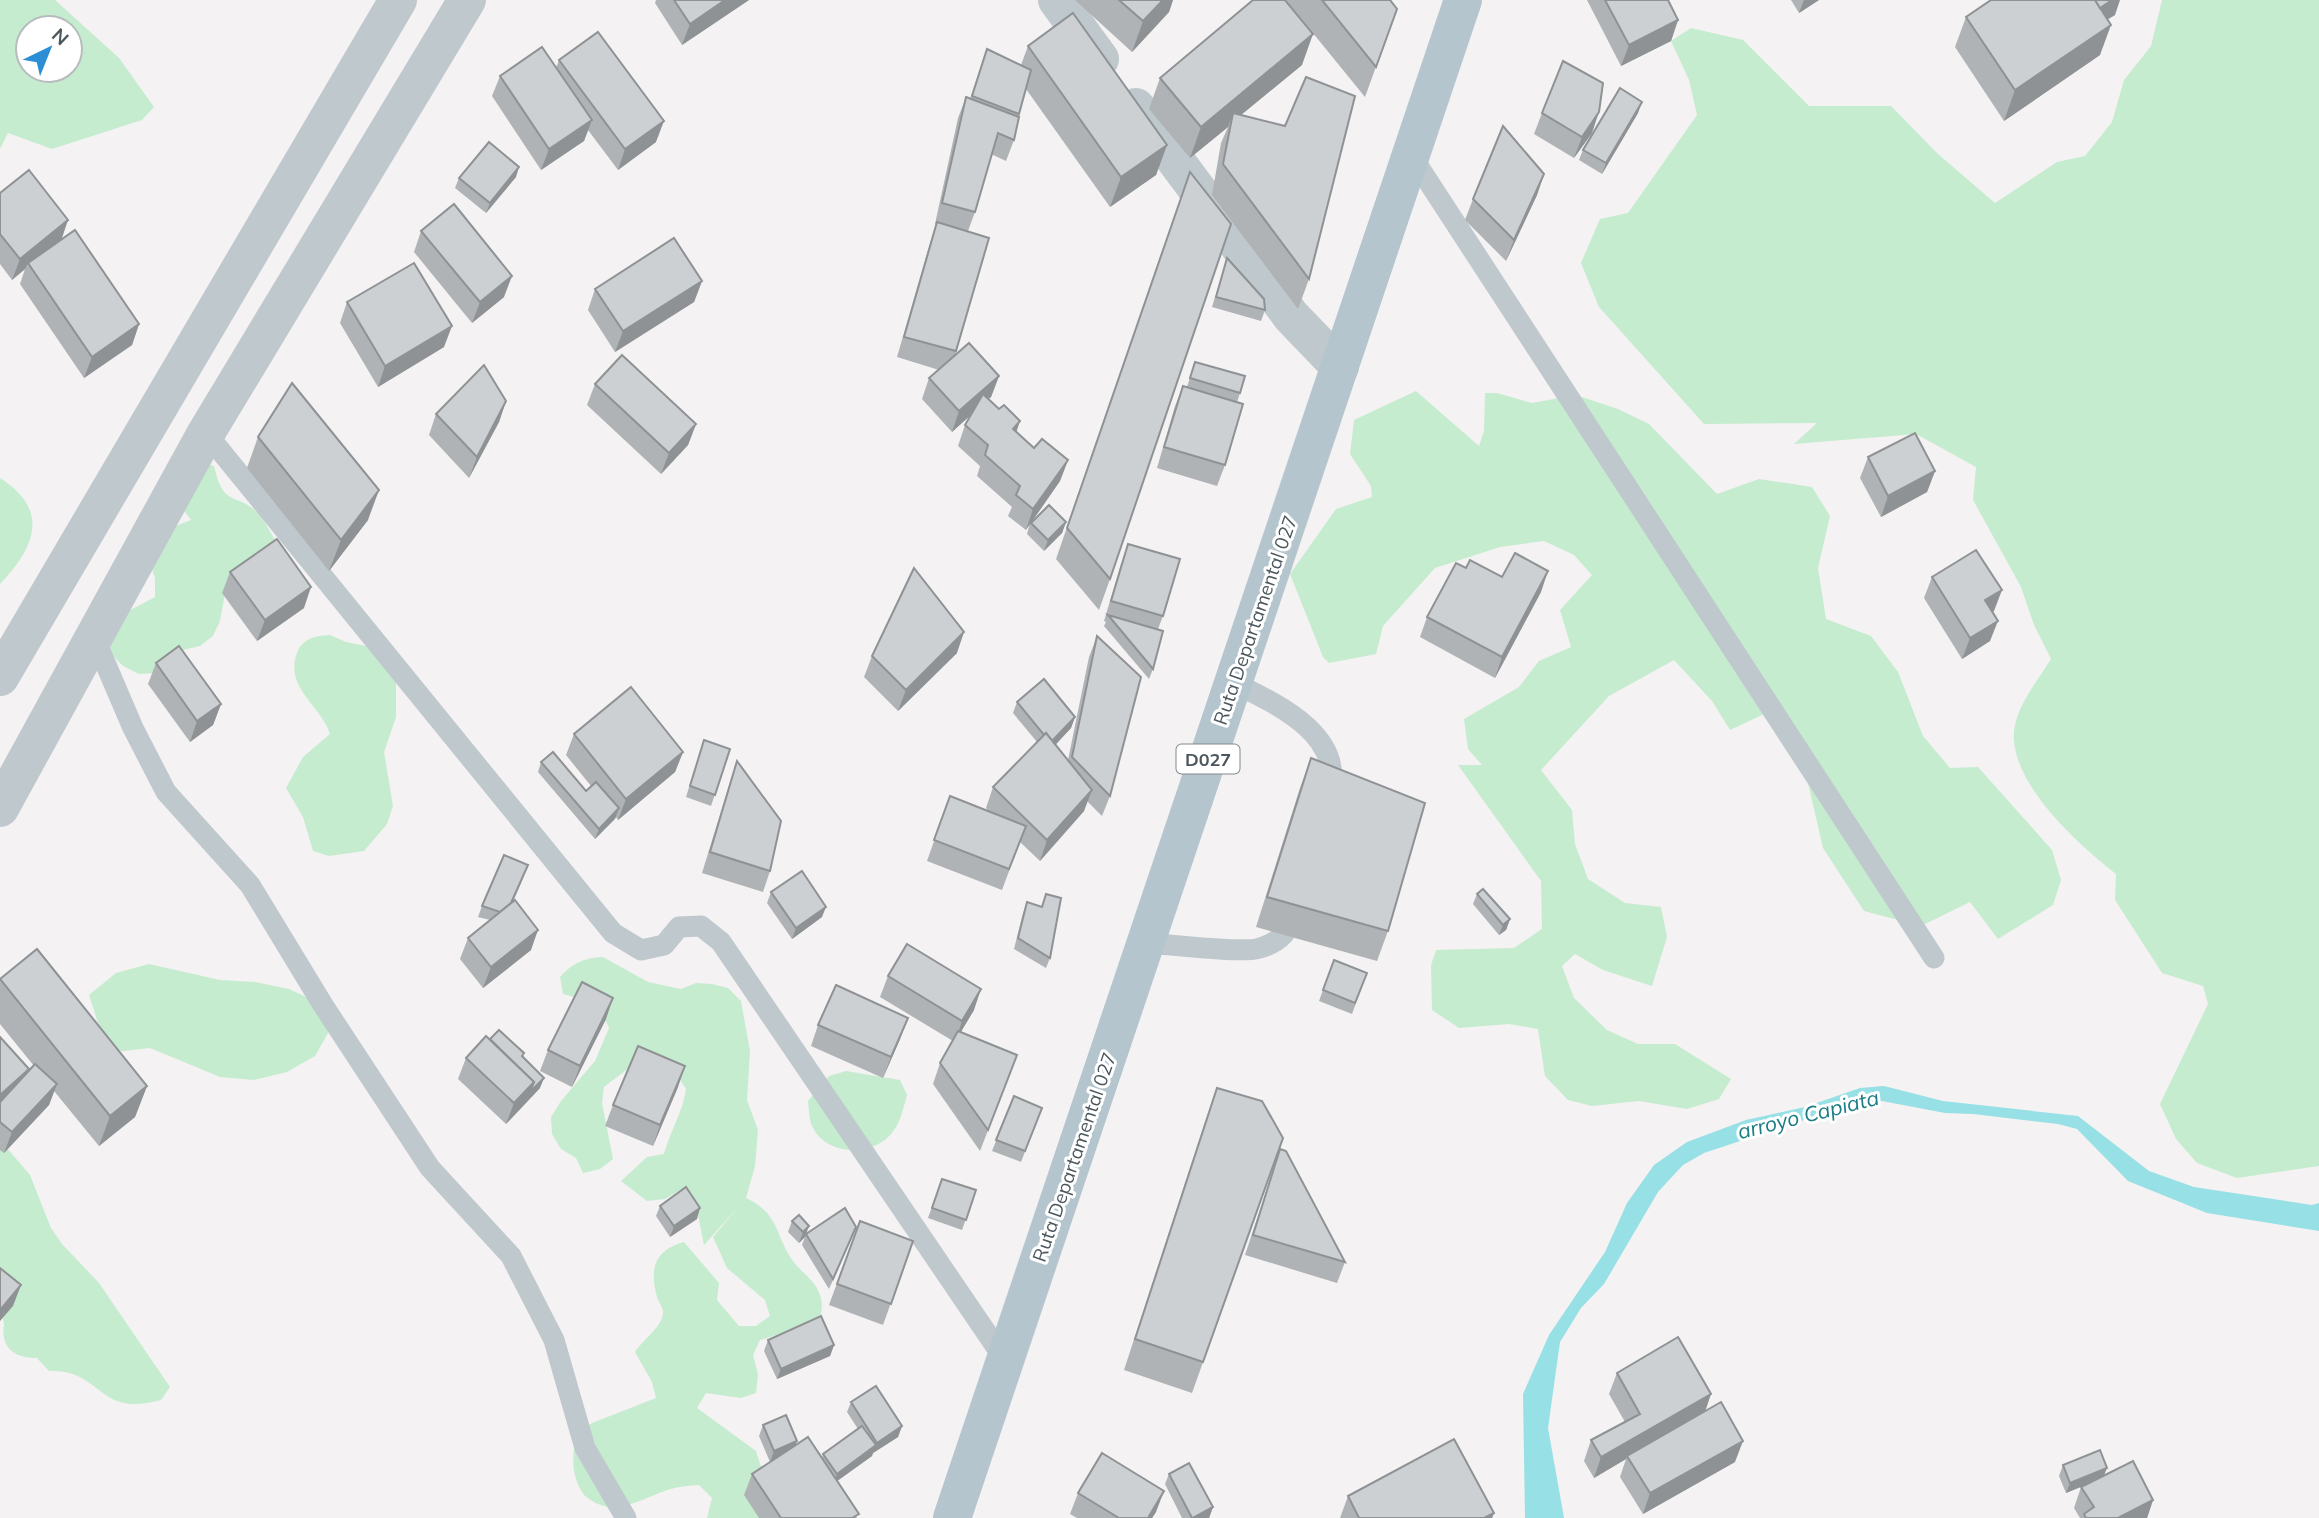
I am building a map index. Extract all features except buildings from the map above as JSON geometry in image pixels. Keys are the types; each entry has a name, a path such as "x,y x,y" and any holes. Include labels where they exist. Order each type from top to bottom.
{"main road":[{"name":"Ruta Departamental 027","path":"952,1518 1462,0"}],"street":[{"path":"0,677 398,0"},
{"path":"0,807 206,433 467,0"},
{"path":"1057,0 1291,316 1340,366"}],"lane":[{"path":"1411,155 1934,958"},
{"path":"206,433 613,933 640,950 664,945 679,927 701,926 721,942 1005,1360"},
{"path":"94,637 133,727 166,792 250,885 323,1005 430,1168 511,1256 554,1340 584,1448 626,1518"},
{"path":"1234,683 1288,710 1315,736 1328,756 1334,777 1323,814"},
{"path":"1146,943 1257,950 1283,937 1292,925 1302,888"}],"green space":[{"path":"0,0 55,0 70,14 14,14 14,84 84,84 84,26 119,58 154,107 142,120 52,149 8,133 0,149"},
{"path":"2162,0 2319,0 2319,1166 2237,1178 2197,1163 2176,1139 2160,1104 2208,1004 2203,986 2162,973 2115,900 2116,874 2085,848 2053,815 2038,797 2018,760 2014,741 2017,719 2026,698 2051,659 2034,625 2021,587 1973,500 1976,467 1916,434 1794,444 1817,423 1704,424 1599,307 1581,263 1600,219 1628,213 1697,115 1689,80 1671,41 1691,28 1743,40 1809,106 1891,106 1938,154 1995,203 2057,162 2085,156 2112,122 2124,80 2151,46"},
{"path":"1416,391 1479,446 1484,431 1485,393 1497,393 1532,403 1576,395 1618,409 1649,424 1717,494 1759,479 1812,487 1830,516 1818,568 1826,619 1871,636 1898,672 1923,736 1950,768 1978,767 2052,850 2061,880 2053,905 1998,939 1970,902 1921,926 1864,911 1823,848 1800,748 1777,708 1730,730 1712,701 1674,660 1609,696 1541,770 1572,810 1575,844 1588,879 1625,903 1661,907 1667,937 1652,986 1603,970 1575,954 1562,966 1574,998 1607,1030 1638,1044 1675,1044 1731,1079 1719,1099 1687,1109 1639,1101 1592,1106 1568,1100 1545,1076 1538,1029 1509,1024 1459,1028 1432,1010 1431,965 1436,950 1514,948 1542,929 1541,881 1458,765 1482,765 1468,749 1464,719 1519,687 1539,661 1571,647 1560,610 1592,575 1574,555 1544,541 1500,547 1435,568 1383,626 1376,654 1329,663 1323,657 1290,574 1336,509 1372,497 1371,486 1350,454 1354,420"},
{"path":"199,461 214,466 226,494 258,513 276,541 226,588 220,621 213,636 200,646 183,650 157,673 139,674 123,666 110,653 110,621 155,597 155,578 149,561 163,531 191,520 181,507"},
{"path":"0,478 16,490 26,503 32,529 22,556 0,584"},
{"path":"330,635 346,642 381,649 396,680 396,717 384,752 393,806 387,824 364,851 329,856 313,851 303,817 286,788 303,757 330,734 326,724 300,688 294,668 298,650 304,642"},
{"path":"603,957 648,982 681,989 696,983 712,984 728,988 741,1001 750,1051 747,1100 758,1130 755,1166 746,1198 758,1205 772,1220 789,1255 816,1286 822,1303 817,1327 792,1330 760,1340 753,1355 758,1374 756,1393 741,1398 706,1393 697,1408 756,1451 761,1467 761,1518 707,1518 712,1498 699,1485 671,1489 622,1506 603,1506 584,1495 576,1480 573,1458 577,1433 592,1423 656,1398 652,1382 635,1352 662,1317 663,1310 657,1297 654,1269 666,1250 684,1242 719,1283 717,1300 739,1326 756,1326 770,1316 765,1300 727,1268 713,1237 741,1204 704,1245 695,1200 680,1190 665,1199 647,1201 621,1181 647,1157 664,1154 686,1089 677,1075 647,1054 604,1087 602,1103 613,1159 600,1169 583,1173 576,1158 561,1149 552,1134 551,1117 595,1061 609,1028 606,1021 590,1005 563,994 560,977 579,962"},
{"path":"149,964 220,980 255,982 289,989 323,1005 332,1026 315,1056 287,1072 254,1080 220,1077 150,1048 115,1052 100,1029 89,995 116,973"},
{"path":"846,1071 900,1080 907,1095 894,1130 886,1139 868,1148 846,1150 827,1143 819,1137 811,1122 808,1101 829,1076"},
{"path":"0,1140 30,1175 51,1228 62,1244 99,1283 170,1387 161,1400 139,1404 123,1403 80,1377 67,1372 49,1371 37,1358 17,1354 8,1347 3,1333 0,1303"}],"water":[{"name":"arroyo Capiata","path":"1884,1086 1943,1101 2078,1116 2149,1171 2194,1187 2312,1205 2319,1203 2319,1231 2207,1213 2128,1181 2077,1129 2058,1124 1945,1113 1882,1101 1852,1104 1704,1153 1683,1165 1658,1192 1604,1284 1581,1308 1560,1342 1548,1428 1564,1518 1525,1518 1523,1394 1549,1335 1605,1252 1627,1203 1654,1165 1687,1142 1746,1120 1805,1107 1860,1088"}]}
